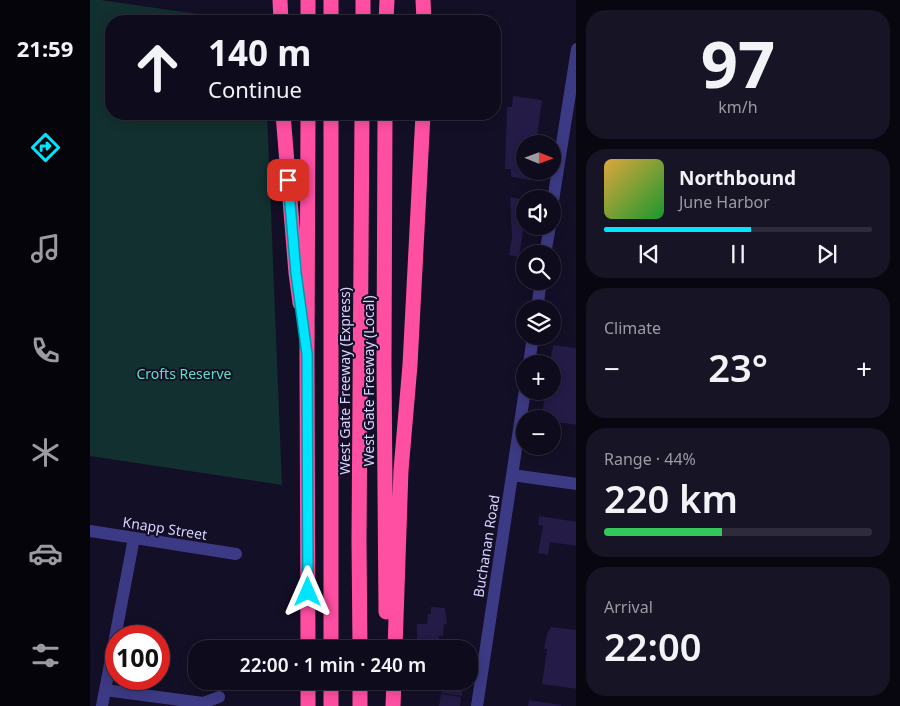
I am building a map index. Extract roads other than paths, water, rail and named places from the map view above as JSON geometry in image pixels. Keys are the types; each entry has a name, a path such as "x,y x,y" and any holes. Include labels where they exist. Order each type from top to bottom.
{"highway":[{"path":"280,0 280,15"},
{"path":"308,0 308,15"},
{"path":"331,0 331,15"},
{"path":"363,0 363,15"},
{"path":"386,0 386,15"},
{"path":"424,0 424,15"},
{"path":"283,120 296,273 307,354"},
{"path":"308,120 308,640"},
{"name":"West Gate Freeway (Express)","path":"331,120 331,640"},
{"name":"West Gate Freeway (Express)","path":"360,640 362,120"},
{"name":"West Gate Freeway (Local)","path":"385,120 386,640"},
{"path":"395,640 401,470 410,365 422,120"},
{"path":"308,690 308,706"},
{"path":"331,690 331,706"},
{"path":"360,690 360,706"},
{"path":"386,690 387,706"},
{"path":"393,706 394,690"}],"street":[{"path":"555,190 575,69 576,49"},
{"name":"Buchanan Road","path":"477,706 523,400"},
{"path":"512,476 576,484"},
{"name":"Knapp Street","path":"90,531 236,554"},
{"path":"117,625 134,538"},
{"path":"102,706 105,690 203,704 219,697"}],"park label":[{"name":"Crofts Reserve","path":"184,373"}]}
